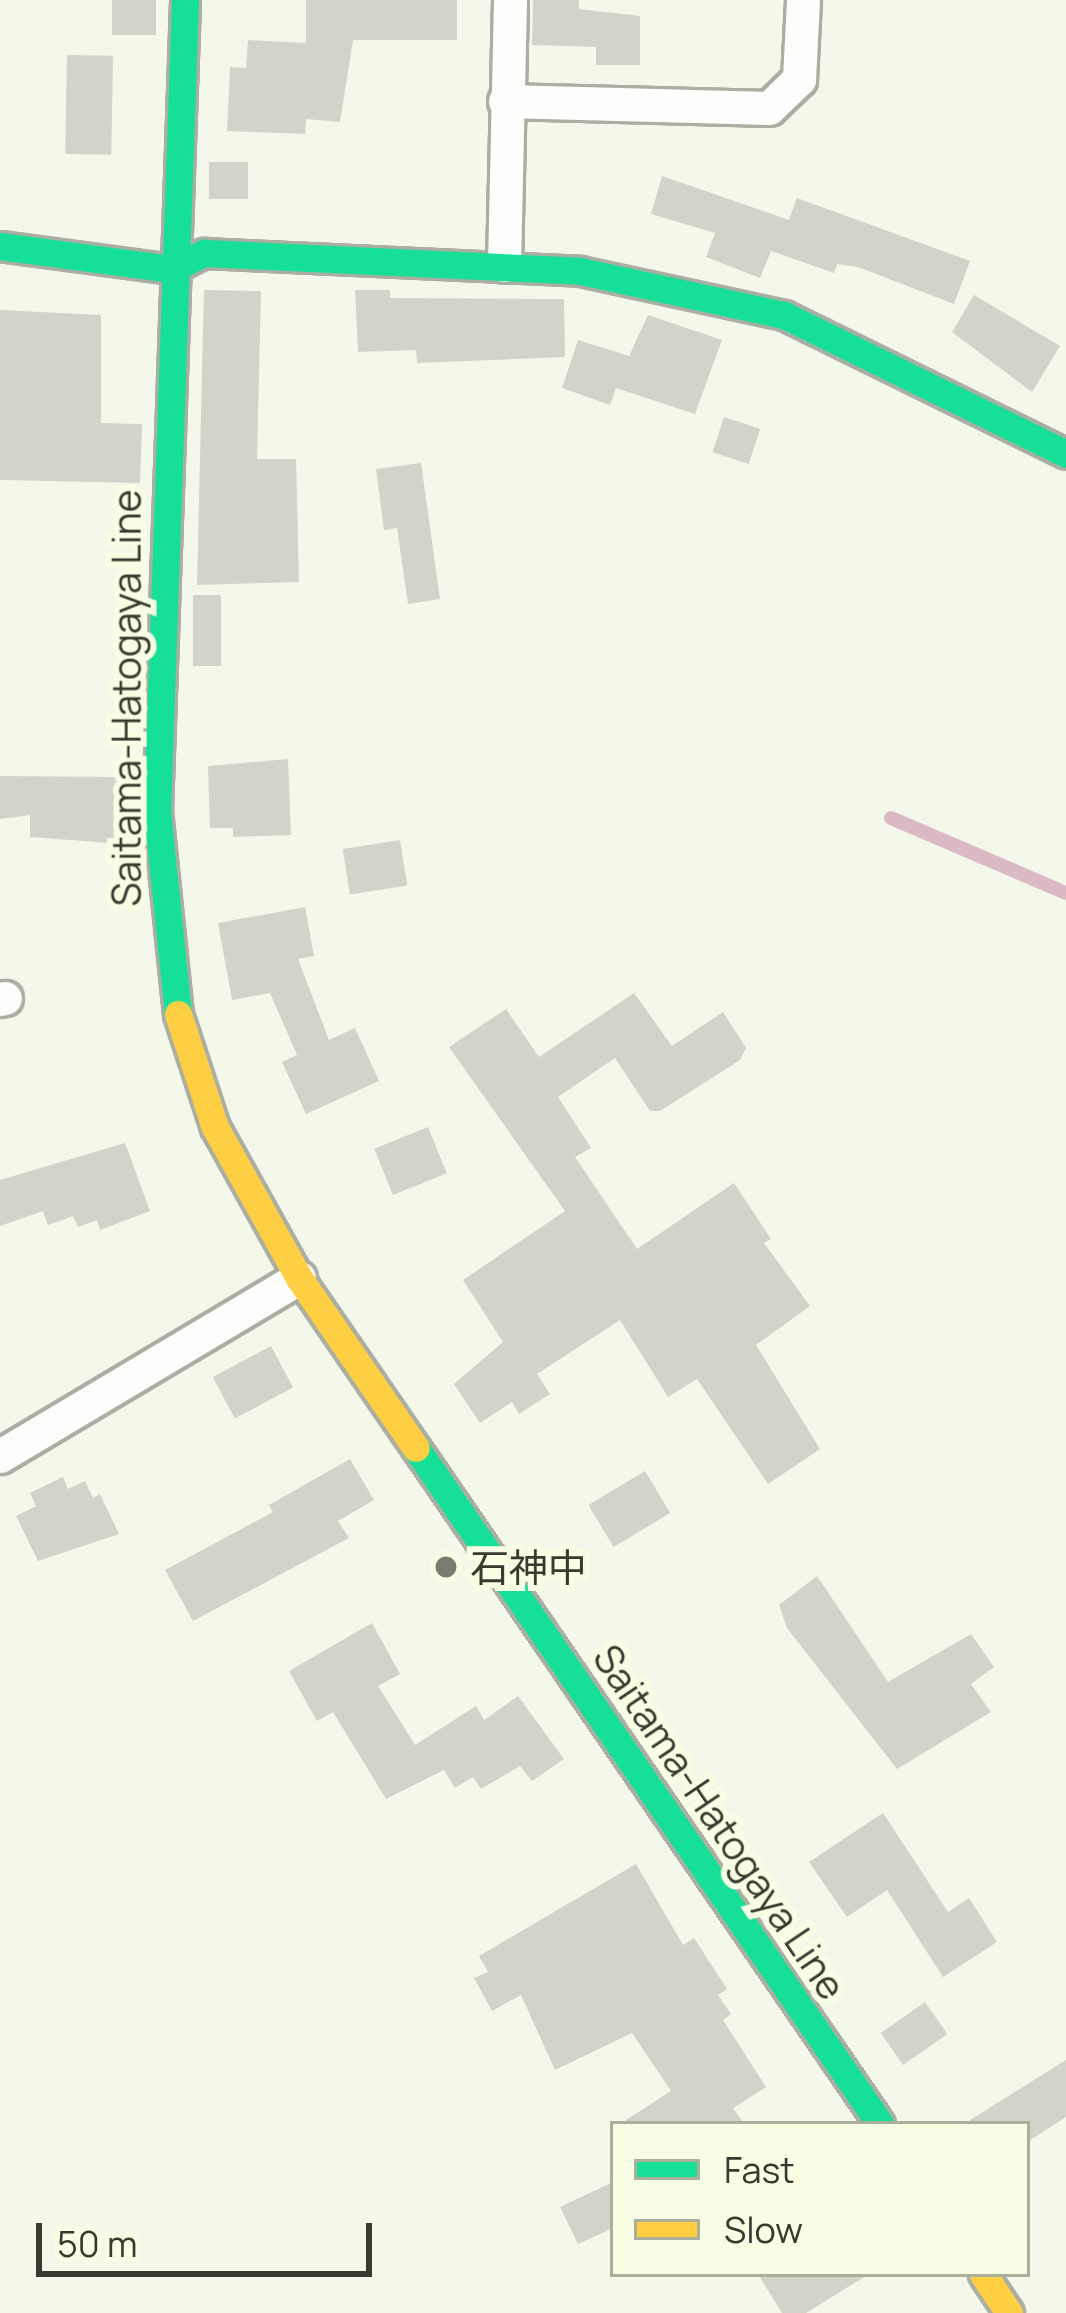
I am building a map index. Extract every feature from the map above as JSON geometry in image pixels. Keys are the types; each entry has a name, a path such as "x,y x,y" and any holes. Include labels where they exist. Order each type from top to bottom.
{"main road":[{"name":"Saitama-Hatogaya Line","path":"185,0 158,766 167,960 185,1050 214,1126 298,1277 878,2121"},
{"path":"0,246 172,269 204,253 580,271 784,315 1066,454"},
{"path":"985,2277 1010,2313"}],"street":[{"path":"504,265 510,0"},
{"path":"505,101 770,108 799,79 802,0"},
{"path":"0,1456 298,1277"}],"building":[{"path":"112,0 156,0 156,35 112,35"},
{"path":"306,0 457,0 457,40 353,40 340,122 306,119 305,134 227,131 230,67 246,68 248,40 306,43"},
{"path":"533,0 579,0 579,9 640,16 640,65 596,65 596,47 532,45"},
{"path":"67,55 113,56 111,155 65,154"},
{"path":"209,162 248,162 248,199 209,199"},
{"path":"662,176 789,220 797,198 970,261 954,304 858,267 837,264 834,273 771,251 760,278 706,257 715,233 651,214"},
{"path":"204,290 261,291 257,459 296,459 299,582 197,585"},
{"path":"355,290 390,290 390,298 564,299 565,357 417,363 416,350 358,352"},
{"path":"974,295 1060,346 1032,392 952,332"},
{"path":"0,310 101,315 101,423 142,424 140,483 0,480"},
{"path":"648,315 722,340 695,414 616,388 610,405 562,388 578,340 629,356"},
{"path":"724,417 760,429 749,464 713,452"},
{"path":"421,463 440,599 408,604 397,528 384,530 376,469"},
{"path":"193,595 221,595 221,666 193,666"},
{"path":"288,759 291,835 233,837 233,828 210,828 208,766"},
{"path":"0,776 114,777 123,784 123,844 30,837 30,815 0,819"},
{"path":"400,840 407,885 350,895 343,849"},
{"path":"305,907 314,956 298,959 329,1040 355,1028 379,1081 306,1114 282,1062 297,1055 270,993 232,1000 218,923"},
{"path":"634,993 672,1046 723,1012 746,1048 740,1060 660,1111 650,1111 615,1058 558,1097 591,1148 575,1157 637,1249 734,1183 771,1239 764,1243 810,1306 756,1345 820,1449 768,1484 697,1379 668,1397 620,1320 537,1374 550,1394 519,1414 512,1402 480,1423 454,1384 503,1342 463,1280 565,1211 449,1047 506,1009 539,1057"},
{"path":"428,1127 447,1173 393,1195 374,1149"},
{"path":"125,1143 150,1211 100,1230 97,1220 78,1227 73,1216 48,1225 43,1211 0,1226 0,1180"},
{"path":"271,1346 293,1387 235,1418 213,1377"},
{"path":"350,1459 374,1500 338,1521 349,1538 193,1621 165,1570 273,1512 269,1505"},
{"path":"645,1471 670,1513 614,1547 588,1505"},
{"path":"63,1477 68,1489 85,1481 93,1498 100,1494 119,1534 38,1561 16,1516 36,1506 30,1493"},
{"path":"817,1576 888,1682 971,1634 994,1667 971,1684 991,1712 897,1769 787,1628 779,1605"},
{"path":"372,1623 400,1674 378,1686 415,1745 476,1706 484,1720 518,1696 564,1759 532,1781 520,1766 481,1789 473,1777 455,1788 444,1770 386,1799 333,1712 317,1721 289,1671"},
{"path":"883,1813 948,1912 969,1898 997,1942 943,1977 887,1890 847,1917 809,1862"},
{"path":"636,1864 683,1945 694,1938 727,1989 718,1995 731,2014 723,2020 766,2087 733,2108 742,2121 625,2121 671,2091 632,2033 555,2070 521,1995 492,2011 474,1978 488,1972 479,1956"},
{"path":"925,2002 947,2034 903,2065 881,2033"},
{"path":"1066,2060 1066,2117 1030,2140 1030,2121 969,2121"},
{"path":"610,2183 610,2229 578,2244 560,2207"},
{"path":"760,2277 864,2277 806,2313 782,2313"}],"waterway":[{"path":"891,818 1066,893"}],"traffic: fast":[{"path":"178,1014 157,811 185,0"},
{"path":"0,246 172,269 204,253 580,271 784,315 1066,454"},
{"path":"416,1448 878,2121"}],"traffic: slow":[{"path":"178,1014 215,1127 299,1278 416,1448"},
{"path":"985,2277 1009,2313"}],"place":[{"name":"石神中","path":"446,1567"}]}
